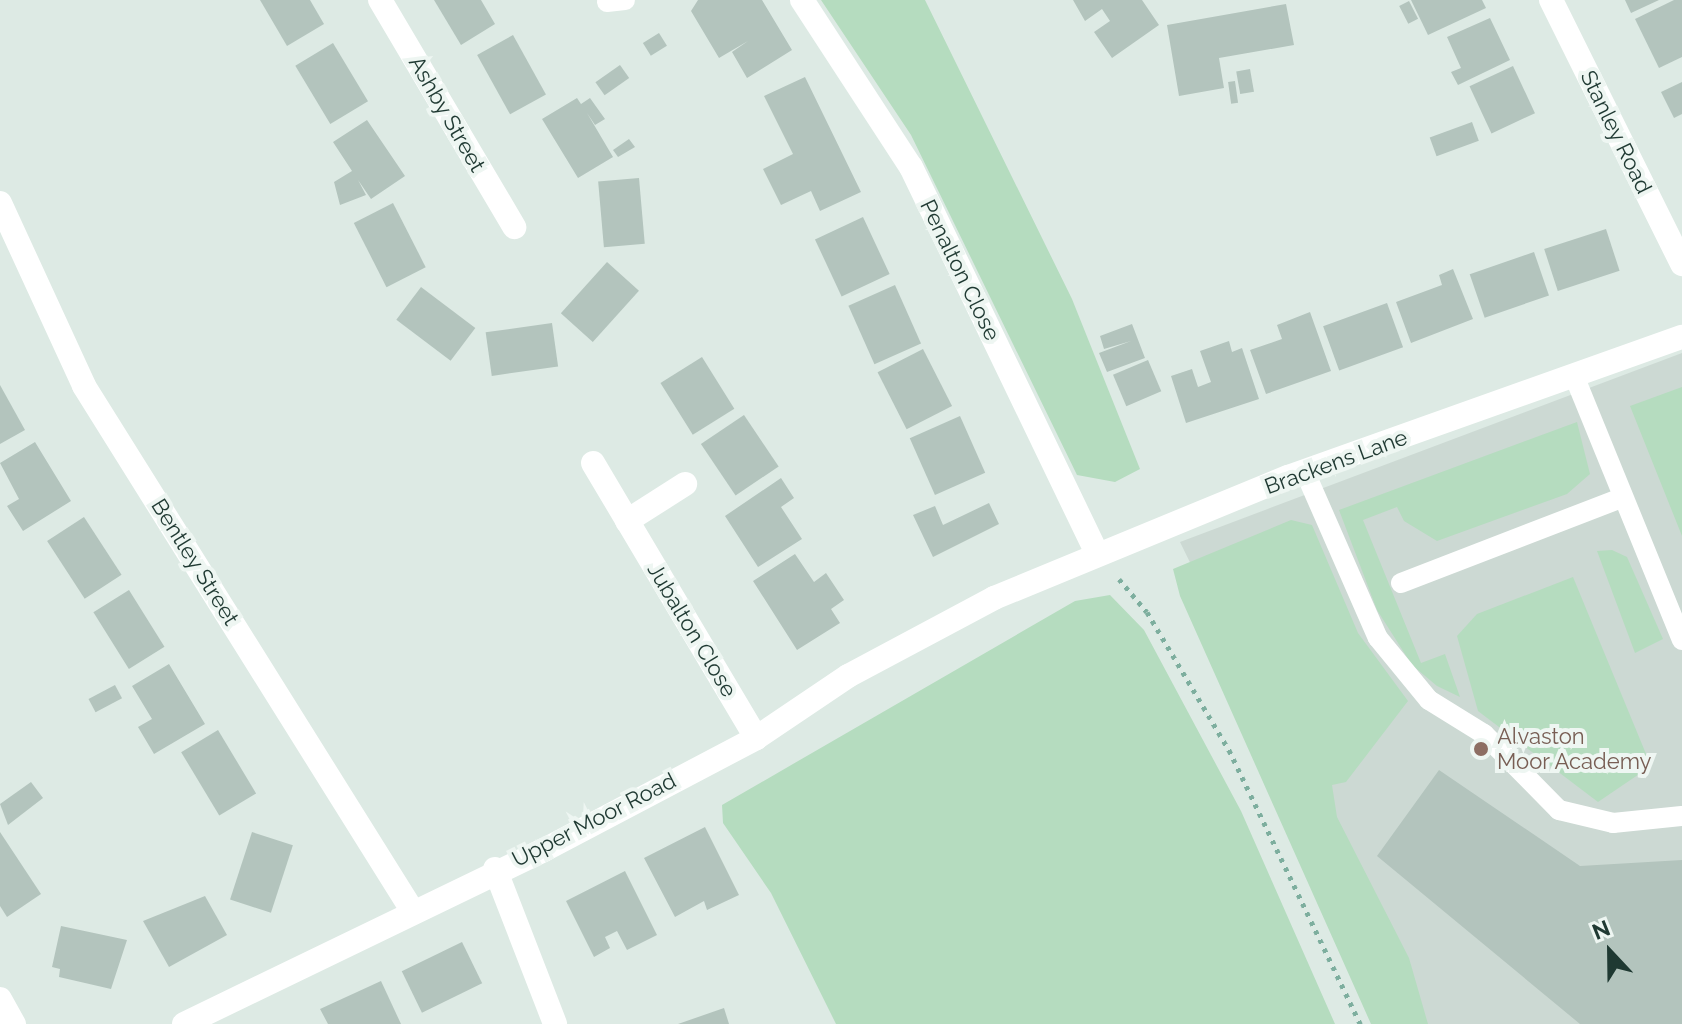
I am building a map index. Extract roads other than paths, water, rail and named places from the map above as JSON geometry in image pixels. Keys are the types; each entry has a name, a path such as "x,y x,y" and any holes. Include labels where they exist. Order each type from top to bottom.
{"street":[{"name":"Ashby Street","path":"380,0 514,227"},
{"name":"Penalton Close","path":"802,0 905,157 1097,553"},
{"name":"Stanley Road","path":"1551,0 1682,264"},
{"name":"Bentley Street","path":"0,203 84,386 412,910"},
{"name":"Brackens Lane","path":"994,598 1097,553 1305,472 1575,378 1682,337"},
{"name":"Jubalton Close","path":"593,463 756,738"},
{"path":"627,521 685,484"},
{"name":"Upper Moor Road","path":"184,1024 756,738 848,676 994,598"},
{"path":"495,869 555,1024"},
{"path":"0,999 14,1024"}],"lane":[{"path":"1575,378 1621,498 1682,640"},
{"path":"1305,472 1378,638 1429,700 1484,734 1559,810 1613,823 1682,816"},
{"path":"1401,583 1621,498"}],"place":[{"name":"Alvaston Moor Academy","path":"1481,749"}]}
